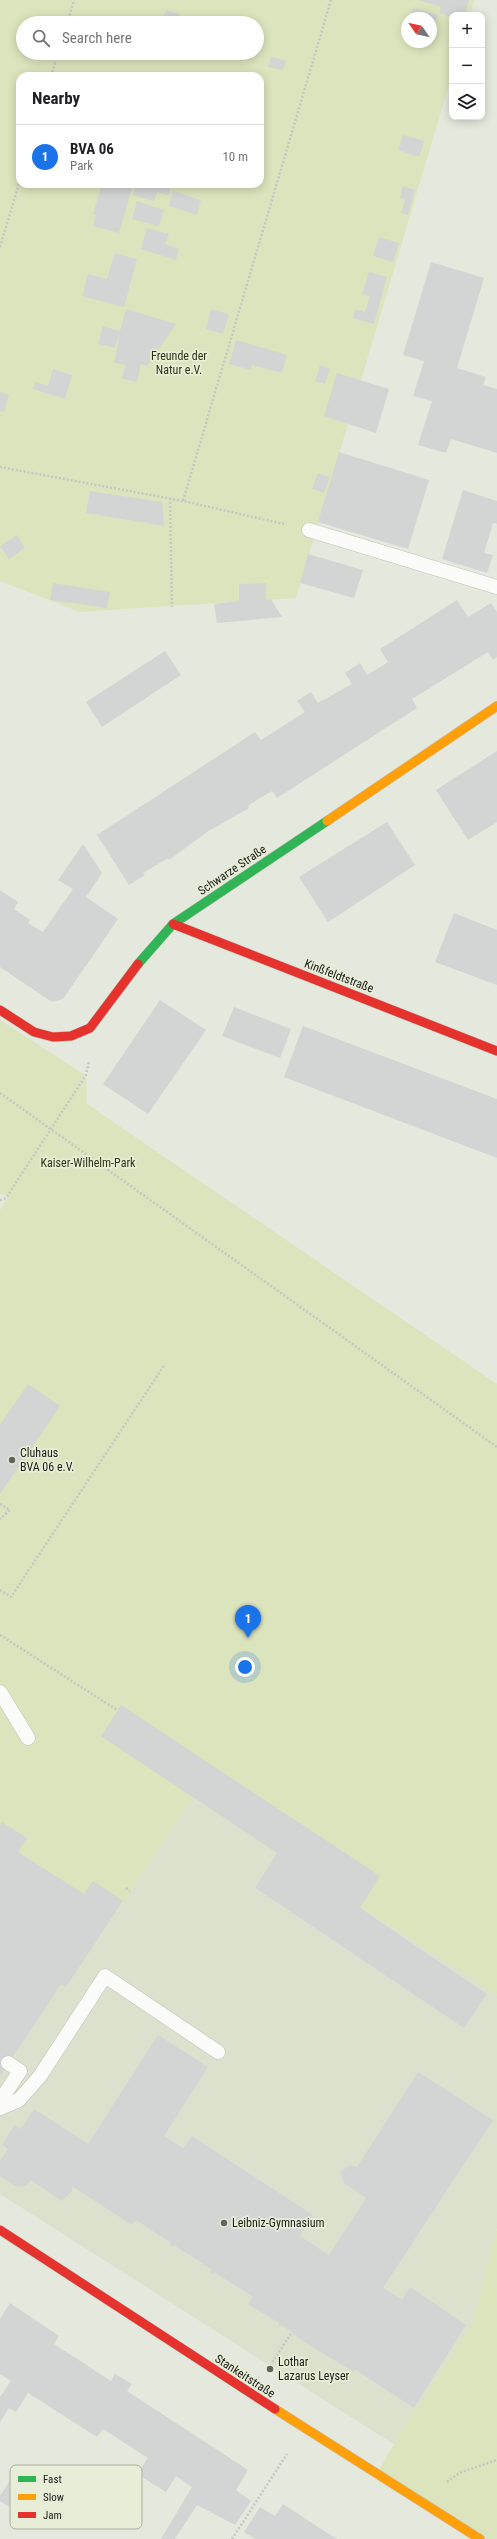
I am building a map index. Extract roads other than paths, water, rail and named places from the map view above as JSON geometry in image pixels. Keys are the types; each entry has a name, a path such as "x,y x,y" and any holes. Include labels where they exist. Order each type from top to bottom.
{"street":[{"name":"Schwarze Straße","path":"0,1010 34,1032 53,1037 71,1036 90,1028 148,951 173,924 497,706"},
{"name":"Kinßfeldtstraße","path":"173,924 497,1050"},
{"name":"Stankeitstraße","path":"0,2230 304,2428 480,2539"}],"lane":[{"path":"308,530 497,587"},
{"path":"0,1692 28,1738"},
{"path":"0,2108 19,2100 40,2076 105,1976 218,2052"},
{"path":"0,2101 20,2071 8,2063"}],"place":[{"name":"Cluhaus BVA 06 e.V.","path":"12,1460"},
{"name":"BVA 06","path":"248,1638"},
{"name":"Leibniz-Gymnasium","path":"224,2223"},
{"name":"Lothar Lazarus Leyser","path":"270,2369"}],"park label":[{"name":"Freunde der Natur e.V.","path":"179,363"},
{"name":"Kaiser-Wilhelm-Park","path":"88,1163"}]}
